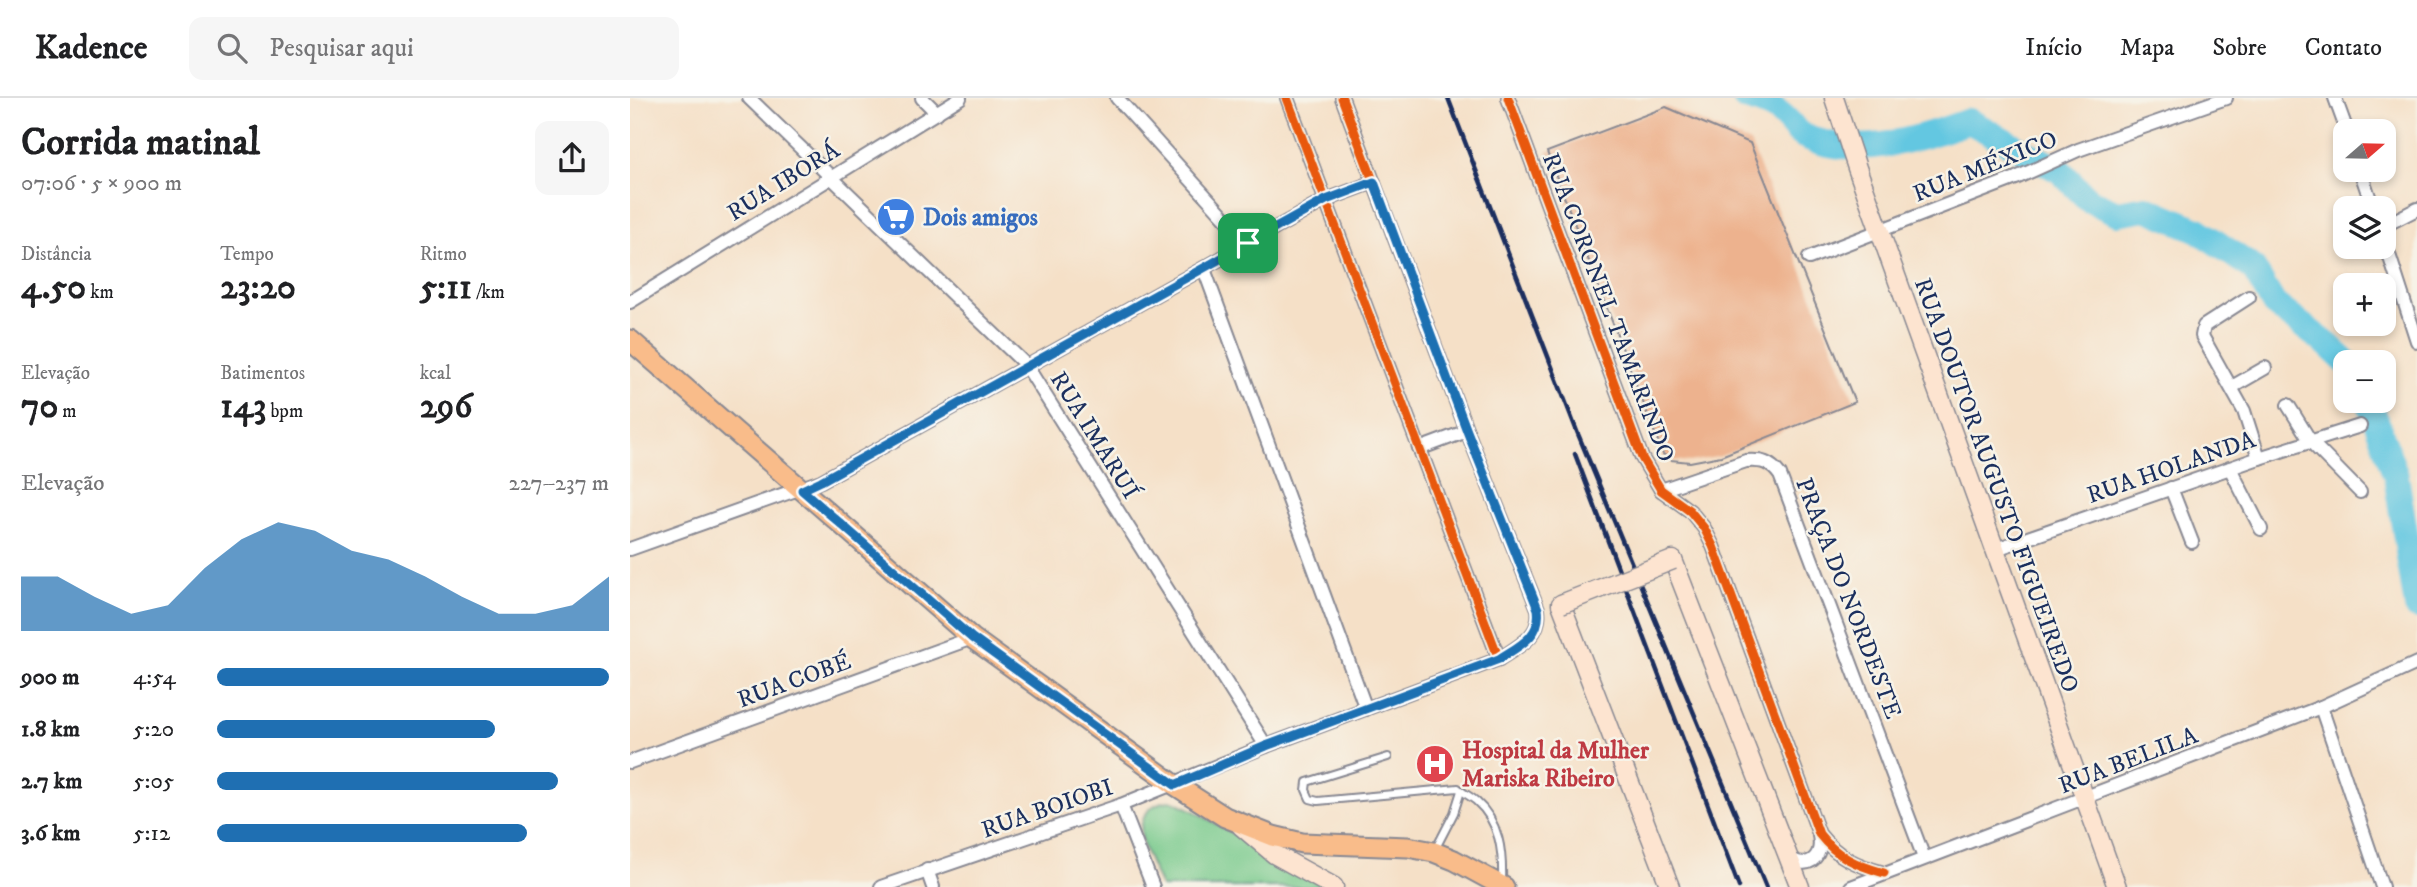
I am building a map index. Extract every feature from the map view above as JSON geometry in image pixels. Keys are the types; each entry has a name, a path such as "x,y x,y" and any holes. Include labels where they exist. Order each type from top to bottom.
{"main road":[{"path":"630,340 972,638 1175,785 1235,821 1273,836 1302,843 1408,847 1434,852 1503,886"},
{"path":"1482,887 1503,886"}],"street":[{"name":"RUA IMARUÍ","path":"749,98 1026,365 1266,746"},
{"path":"922,98 937,113"},
{"name":"RUA IBORÁ","path":"630,302 960,98"},
{"path":"1116,98 1248,243"},
{"path":"1287,98 1499,659"},
{"path":"1342,98 1467,431 1419,449"},
{"name":"RUA CORONEL TAMARINDO","path":"1508,98 1642,458 1661,489 1690,510 1704,528 1713,547 1819,834 1831,849 1843,858 1884,873"},
{"name":"RUA DOUTOR AUGUSTO FIGUEIREDO","path":"1834,98 1857,169 2117,887"},
{"name":"RUA MÉXICO","path":"1809,258 2016,178 2078,150 2226,98"},
{"path":"2335,98 2343,119"},
{"path":"630,549 802,490 821,481 1326,200 1374,182"},
{"path":"2396,220 2417,209"},
{"path":"2390,259 2417,341"},
{"path":"1204,269 1366,709"},
{"path":"2249,297 2201,330 2244,411 2259,458"},
{"path":"2232,387 2265,368"},
{"path":"2288,405 2311,442 2360,492"},
{"name":"RUA HOLANDA","path":"1996,550 2259,458 2360,426"},
{"name":"RUA BOIOBI","path":"881,887 1175,785 1266,746 1499,659 1529,639 1540,620 1538,609 1467,431"},
{"name":"PRAÇA DO NORDESTE","path":"1661,489 1746,460 1759,460 1772,465 1780,475 1924,858"},
{"path":"2230,468 2261,529"},
{"path":"2171,488 2192,542"},
{"path":"1670,887 1561,604 1672,560 1800,887"},
{"name":"RUA COBÉ","path":"630,762 972,638"},
{"name":"RUA BELILA","path":"1851,887 2321,707 2417,663"},
{"path":"2321,707 2382,887"},
{"path":"1121,805 1153,887"},
{"path":"1235,821 1274,854 1334,887"},
{"path":"1788,856 1794,863 1801,864 1816,858 1820,849 1819,834"},
{"path":"927,870 933,887"}],"lane":[{"path":"1388,757 1307,782 1306,790 1310,799 1318,801 1452,787 1461,791 1477,802 1495,827 1503,855 1503,886"},
{"path":"1434,852 1454,813 1461,791"}],"green space":[{"path":"1174,801 1325,887 1161,887 1144,848 1141,828 1143,818 1151,808 1160,803"}],"building":[{"path":"1666,107 1750,143 1855,402 1721,456 1690,462 1671,460 1663,454 1547,152"}],"waterway":[{"path":"1745,98 1778,112 1802,135 1843,146 1864,147 1907,140 1969,121 2060,171 2089,200 2117,213 2146,208 2198,230 2253,268 2274,304 2333,350"},
{"path":"2373,413 2396,476 2417,607"}],"railway":[{"path":"1448,98 1578,434 1766,887"},
{"path":"1575,454 1739,887"}],"cycle path":[{"path":"1287,98 1499,659 1521,645 1533,633 1538,609 1467,431 1342,98"},
{"path":"1508,98 1642,458 1661,490 1690,511 1704,528 1713,546 1819,834 1833,849 1848,859 1884,873"}],"place":[{"name":"Dois amigos","path":"896,217"},
{"name":"Hospital da Mulher Mariska Ribeiro","path":"1435,764"}],"route":[{"path":"1374,182 1540,620 1529,639 1499,659 1266,746 1175,785 972,638 802,490 1248,243 1326,200 1374,182"}]}
